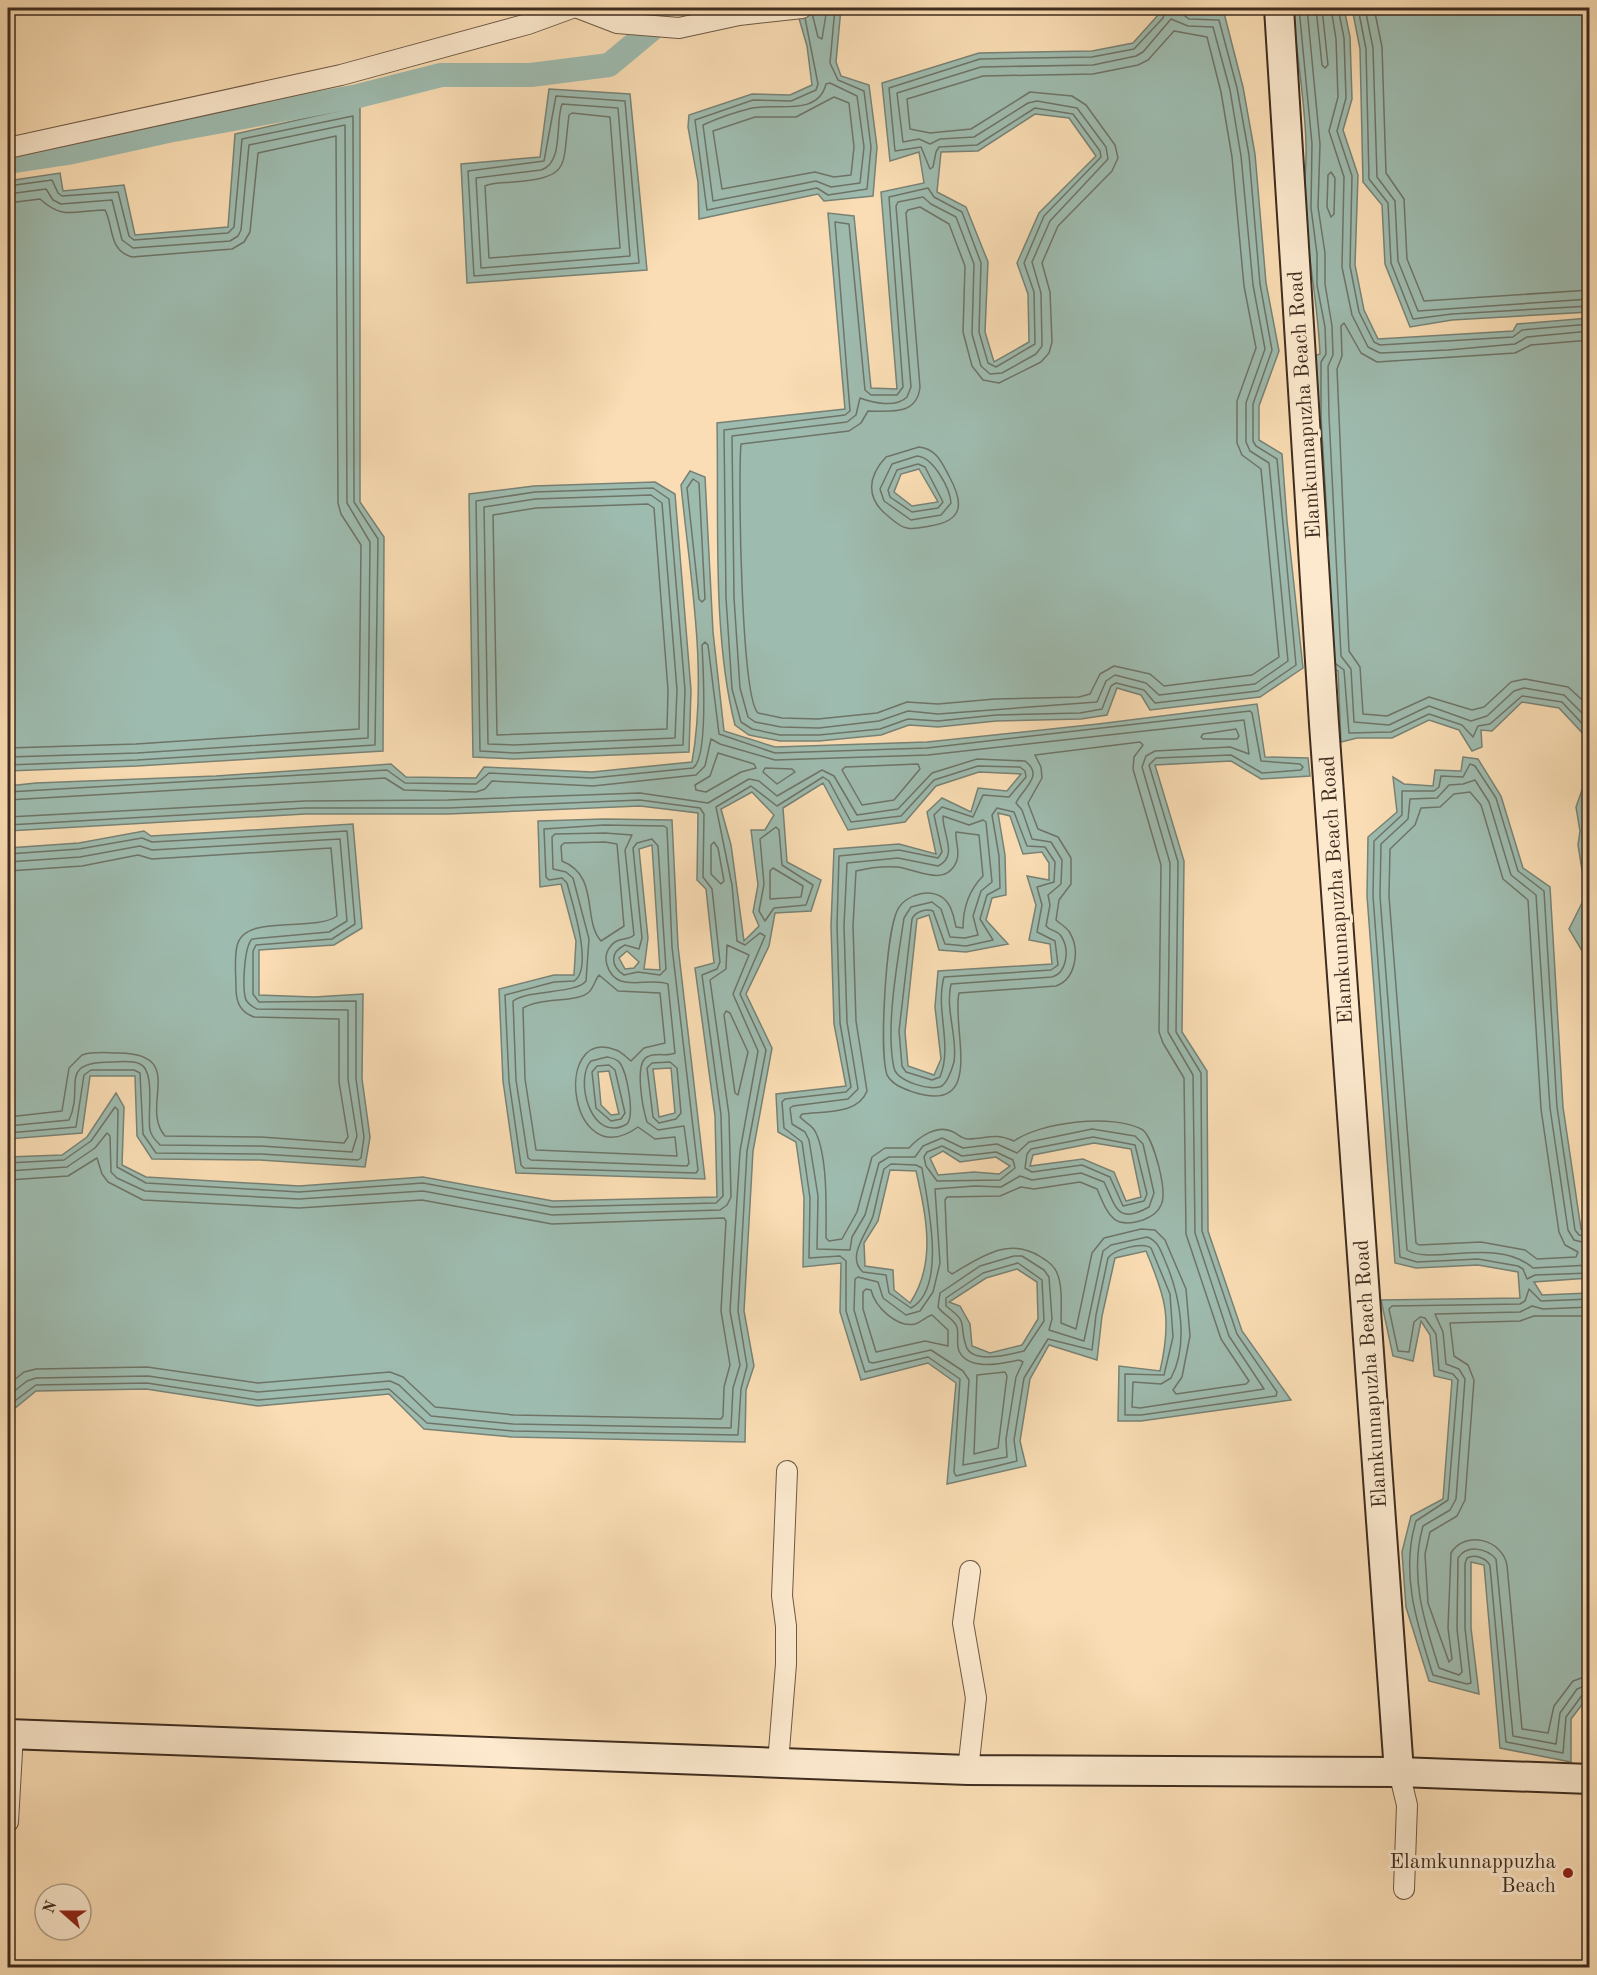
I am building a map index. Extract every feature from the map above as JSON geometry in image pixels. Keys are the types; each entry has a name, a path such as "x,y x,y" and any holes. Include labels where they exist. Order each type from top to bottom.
{"main road":[{"name":"Elamkunnapuzha Beach Road","path":"1279,8 1324,724 1399,1772"},
{"path":"10,1734 968,1770 1399,1772 1590,1779"}],"street":[{"path":"8,148 341,75 528,24 572,8"},
{"path":"578,8 617,23 679,28 739,15 802,8"},
{"path":"778,1762 786,1664 786,1626 782,1596 787,1472"},
{"path":"968,1770 976,1698 963,1623 970,1571"},
{"path":"8,1822 10,1734"},
{"path":"1399,1772 1407,1805 1404,1888"}],"water":[{"path":"796,8 841,8 836,62 841,76 869,85 877,147 873,196 824,201 818,194 699,219 698,182 688,127 689,115 752,94 790,95 812,85 807,46"},
{"path":"1160,8 1182,8 1189,13 1224,13 1243,87 1255,154 1266,283 1279,351 1259,406 1259,440 1282,454 1303,668 1260,697 1150,710 1141,695 1117,688 1107,715 1081,719 996,721 938,727 909,725 881,735 819,741 780,741 749,735 735,725 723,653 718,576 717,423 845,409 828,213 854,216 871,388 897,389 881,192 924,183 919,152 890,161 882,83 979,53 1092,51 1133,43 1159,14","holes":["1035,114 1069,118 1096,156 1039,213 1017,263 1028,294 1029,342 994,362 985,332 988,262 966,207 937,192 941,152 978,151","919,469 938,502 912,506 894,492 901,474"]},
{"path":"1293,8 1344,8 1350,37 1352,99 1343,130 1358,175 1355,265 1364,310 1378,339 1513,331 1517,324 1589,318 1589,984 1587,959 1569,929 1586,895 1578,845 1580,831 1576,807 1587,776 1588,739 1559,708 1522,702 1492,731 1481,730 1482,747 1472,751 1459,730 1429,720 1392,738 1357,738 1341,742 1338,671 1328,667 1314,356 1320,354 1305,209 1305,127"},
{"path":"1352,8 1589,8 1589,312 1452,320 1410,327 1385,264 1382,205 1363,182 1360,49"},
{"path":"549,89 630,94 647,270 467,283 461,164 540,157"},
{"path":"360,106 360,502 384,537 383,751 137,766 8,771 8,181 60,173 63,191 124,185 135,235 228,227 235,134"},
{"path":"690,471 705,477 713,632 724,731 775,747 927,742 1257,704 1265,757 1308,758 1310,776 1261,779 1231,761 1155,765 1184,861 1182,1032 1207,1071 1208,1231 1242,1331 1291,1400 1141,1421 1118,1421 1119,1366 1160,1371 1166,1323 1162,1296 1146,1251 1115,1258 1102,1316 1097,1360 1049,1345 1030,1379 1020,1441 1026,1466 947,1484 956,1383 928,1363 861,1380 840,1312 841,1263 803,1267 804,1198 796,1142 778,1132 776,1094 846,1086 834,1024 831,926 834,849 899,844 936,854 927,812 942,798 971,812 978,788 1007,791 1021,774 979,772 936,786 905,822 848,830 823,783 783,808 787,862 821,880 811,911 775,913 769,946 746,994 772,1048 753,1151 744,1311 754,1366 746,1390 745,1442 512,1437 424,1429 389,1394 258,1406 146,1389 36,1391 8,1414 8,1157 62,1155 87,1137 116,1093 124,1107 122,1165 146,1177 299,1186 423,1177 553,1201 717,1197 715,1116 695,968 714,963 706,889 697,880 698,813 640,806 448,814 305,814 8,831 8,786 36,783 216,776 391,764 406,777 476,778 484,767 592,772 692,762 698,694 698,659 693,589 681,485","holes":["752,792 774,815 765,830 751,830 758,885 753,912 759,926 744,941 731,845 721,809","998,813 1010,816 1023,854 1042,852 1049,863 1049,880 1027,876 1036,905 1029,940 1050,944 1052,964 938,971 935,1007 941,1059 934,1075 908,1066 905,1032 917,919 929,915 939,950 966,952 1008,944 986,920 992,898 1006,895 1005,855","1094,1143 1131,1149 1141,1197 1126,1201 1114,1172 1083,1159 1030,1166 1033,1155","943,1151 960,1162 996,1157 1010,1166 999,1174 974,1172 938,1175 930,1158","890,1170 916,1171 927,1238 924,1272 910,1303 894,1290 893,1270 865,1266 864,1243 878,1221","1017,1269 1037,1282 1038,1319 1022,1345 990,1353 972,1346 970,1324 960,1306 949,1302 986,1278"]},
{"path":"655,482 675,494 691,690 689,752 514,759 473,757 469,494 534,486"},
{"path":"1463,757 1478,759 1501,796 1523,868 1550,887 1563,1107 1581,1229 1589,1230 1589,1278 1534,1282 1542,1295 1589,1293 1590,1694 1571,1719 1571,1762 1500,1748 1484,1565 1471,1562 1471,1628 1479,1694 1429,1681 1406,1607 1402,1552 1411,1516 1443,1499 1452,1380 1434,1376 1430,1335 1421,1321 1413,1361 1393,1356 1381,1300 1520,1298 1518,1272 1478,1265 1416,1268 1395,1263 1367,896 1368,837 1397,812 1393,777 1404,784 1433,786 1435,770 1461,771"},
{"path":"672,820 678,946 705,1179 516,1173 503,1081 499,989 554,975 574,975 576,941 561,884 540,887 538,821","holes":["652,845 660,970 644,969 648,938 639,849","627,951 639,962 634,968 625,969 619,958","671,1068 675,1113 659,1117 653,1069","609,1071 619,1114 611,1115 601,1105 598,1072"]},
{"path":"353,824 362,928 334,945 259,950 259,995 314,997 363,994 362,1079 370,1137 365,1167 260,1160 152,1159 137,1136 135,1076 90,1076 82,1133 8,1139 8,848 79,843 144,831 151,836"}],"waterway":[{"path":"8,162 68,153 168,131 358,96 441,75 531,75 609,65 651,30 653,8"}],"place":[{"name":"Elamkunnappuzha Beach","path":"1568,1873"}]}
